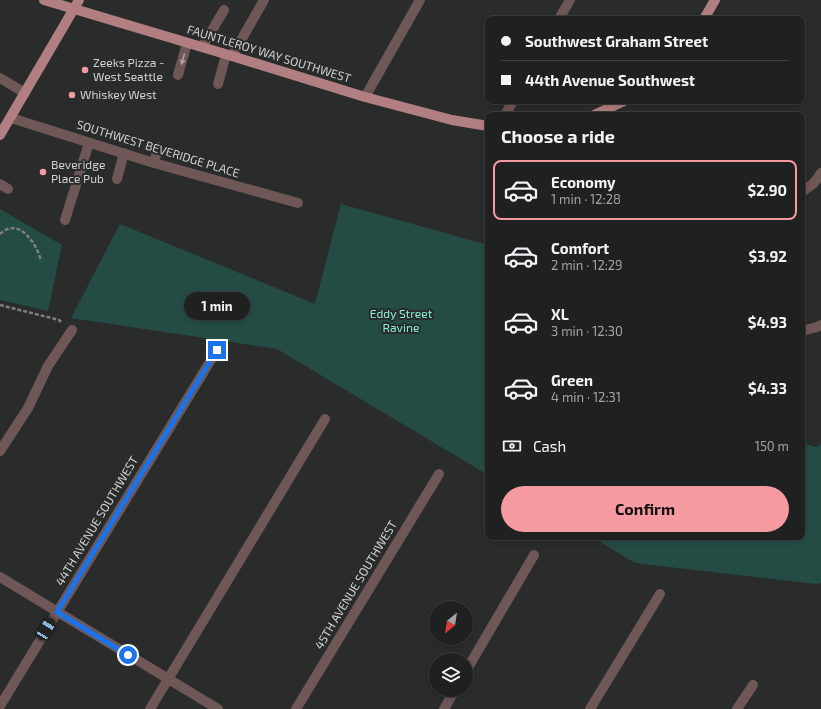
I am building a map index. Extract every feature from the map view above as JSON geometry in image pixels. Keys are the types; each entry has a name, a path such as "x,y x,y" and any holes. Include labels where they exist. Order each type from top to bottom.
{"main road":[{"name":"FAUNTLEROY WAY SOUTHWEST","path":"44,0 76,4 187,43 365,97 452,120 485,126"},
{"path":"706,16 715,0"},
{"path":"0,135 76,4"},
{"path":"600,112 618,104"}],"street":[{"path":"218,84 229,55 264,0"},
{"path":"365,97 420,0"},
{"path":"561,16 570,0"},
{"path":"202,47 224,10"},
{"path":"178,75 187,43"},
{"path":"0,78 25,93"},
{"name":"SOUTHWEST BEVERIDGE PLACE","path":"10,118 154,163 298,203"},
{"path":"65,220 89,143"},
{"path":"154,163 158,148"},
{"path":"117,179 124,153"},
{"path":"805,190 814,183 821,173"},
{"path":"805,330 821,325"},
{"path":"0,451 28,408 48,366 72,330"},
{"name":"44TH AVENUE SOUTHWEST","path":"0,706 217,350"},
{"path":"150,709 325,419"},
{"name":"45TH AVENUE SOUTHWEST","path":"296,709 439,474"},
{"path":"473,659 534,555"},
{"path":"0,577 218,709"},
{"path":"590,709 660,594"},
{"path":"737,709 753,685"},
{"path":"444,709 451,697"}],"path":[{"path":"0,234 8,228 24,233 36,245 41,261"},
{"path":"0,306 59,320 72,330"}],"green space":[{"name":"Eddy Street Ravine","path":"341,204 485,244 485,473 277,349 71,318 120,224 315,304"},
{"path":"0,209 62,245 48,311 0,300"},
{"path":"805,444 816,447 821,444 821,583 816,584 635,563 597,540 805,540"}],"place":[{"name":"Zeeks Pizza - West Seattle","path":"85,70"},
{"name":"Whiskey West","path":"72,95"},
{"name":"Beveridge Place Pub","path":"43,172"}],"route":[{"path":"128,655 57,612 217,350"}]}
